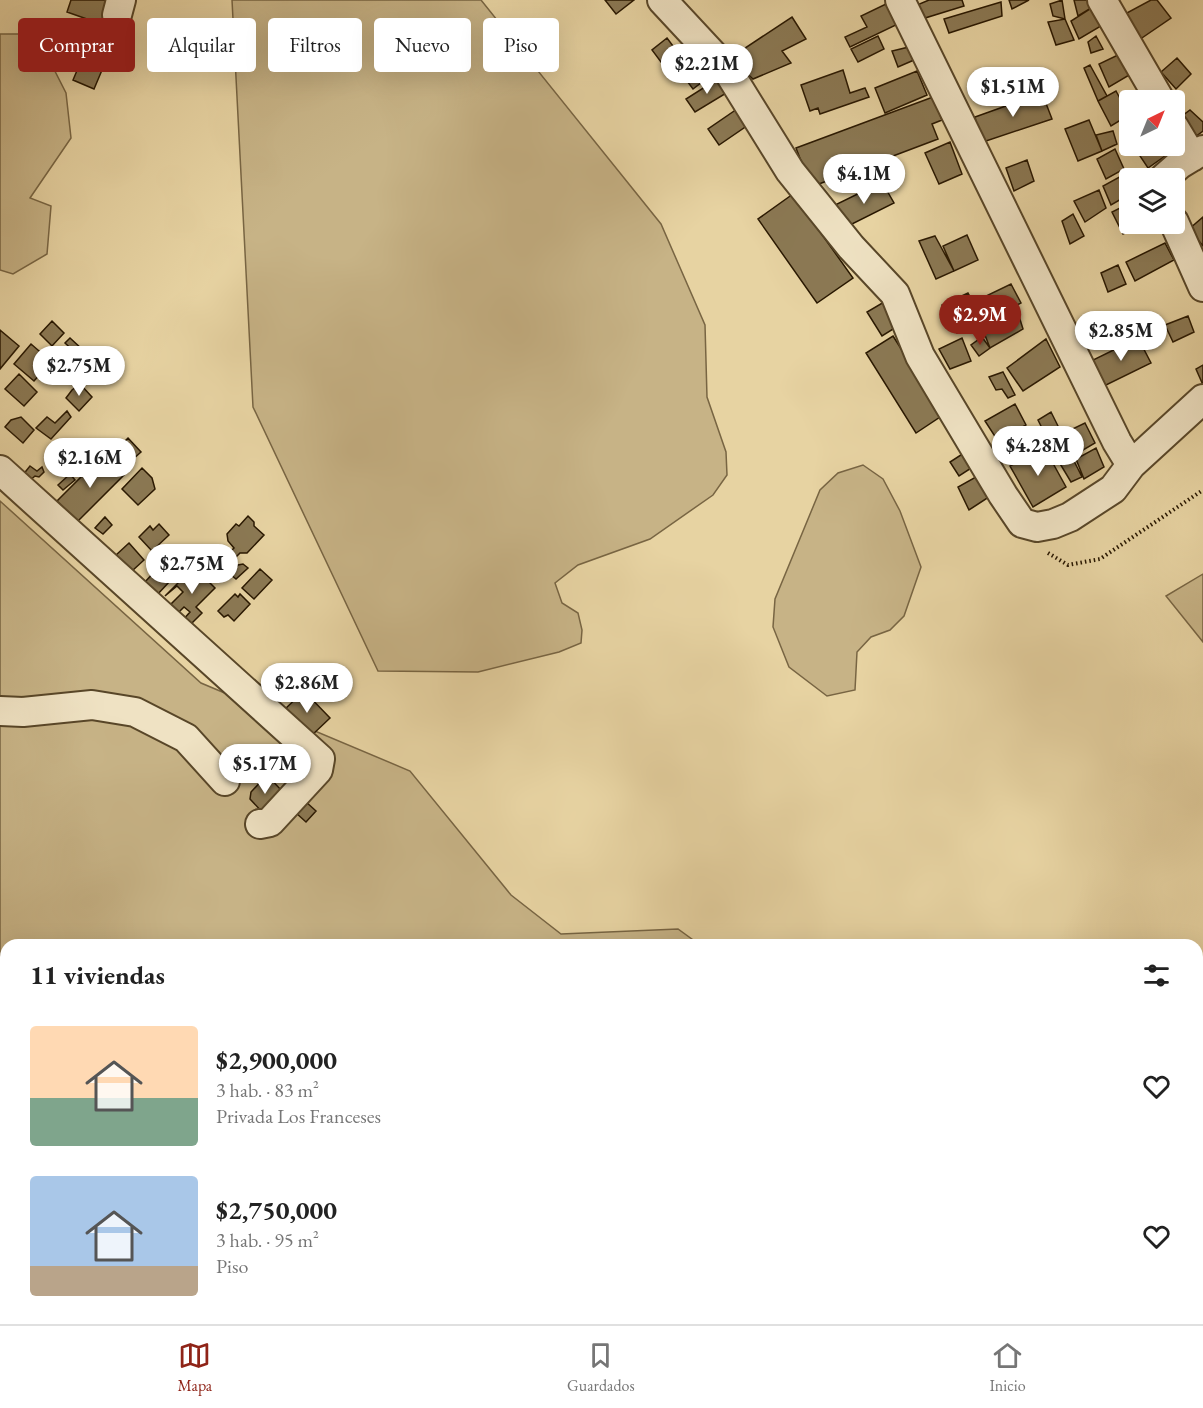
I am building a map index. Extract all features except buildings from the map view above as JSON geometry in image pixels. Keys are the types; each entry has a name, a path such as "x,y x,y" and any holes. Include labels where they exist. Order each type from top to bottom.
{"street":[{"path":"662,0 728,71 790,171 851,246 895,294 920,356 1022,523 1037,527 1053,524 1070,517 1113,489 1131,465 1203,399"},
{"path":"900,0 1117,442 1131,465"},
{"path":"1102,0 1154,90"},
{"path":"1177,168 1197,153 1185,139"},
{"path":"1179,234 1203,287"},
{"path":"0,470 320,759 318,770 270,822 260,824"},
{"path":"0,711 23,712 92,705 135,712 186,738 225,781"}],"path":[{"path":"1068,565 1100,559 1203,490"}],"shaded area":[{"path":"232,0 481,0 495,18 483,18 483,72 539,72 661,224 705,325 707,397 726,452 727,475 713,495 650,539 578,565 555,583 562,603 578,613 582,630 581,643 559,652 478,672 378,671 253,407 236,72 256,72 256,18 233,18"},
{"path":"0,34 18,34 18,72 55,72 66,93 71,138 30,198 51,206 47,254 13,274 0,270"},
{"path":"863,465 883,479 900,511 921,567 904,616 890,630 871,637 857,652 855,690 827,696 789,667 773,627 775,599 820,490 838,473"},
{"path":"0,501 201,683 410,771 511,895 561,934 678,929 692,939 0,939"},
{"path":"1203,574 1203,642 1166,596"}]}
